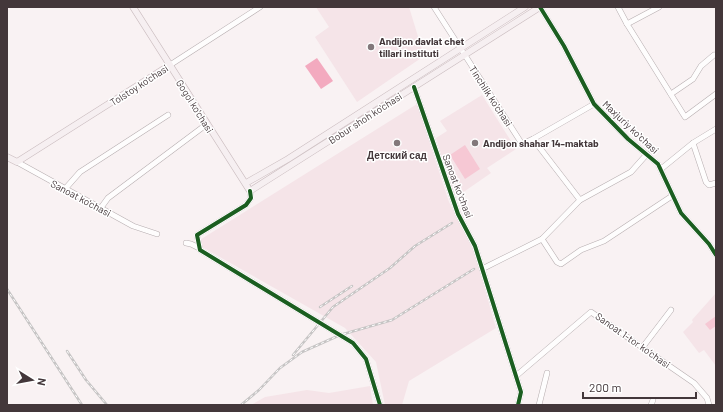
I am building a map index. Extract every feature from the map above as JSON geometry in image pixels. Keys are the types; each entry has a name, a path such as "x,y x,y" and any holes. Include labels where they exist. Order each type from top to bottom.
{"main road":[{"name":"Gogol ko'chasi","path":"133,7 250,191"},
{"name":"Bobur shoh ko'chasi","path":"246,183 288,159 525,7"},
{"name":"Bobur shoh ko'chasi","path":"250,191 540,7"},
{"name":"Tolstoy ko'chasi","path":"17,162 170,65"},
{"path":"305,148 309,154"},
{"name":"Sanoat ko'chasi","path":"7,157 17,162"},
{"path":"288,159 292,165"}],"street":[{"name":"Tolstoy ko'chasi","path":"170,65 253,9 260,7"},
{"name":"Tinchlik ko'chasi","path":"434,7 522,144 533,140"},
{"name":"Maxjuriy koʻchasi","path":"540,7 564,46 594,104 628,139 647,154 661,169 672,196 684,218 709,244 716,255"},
{"path":"618,7 685,117 716,94"},
{"path":"627,24 660,7"},
{"path":"671,94 693,79 701,66 715,55"},
{"name":"Sanoat koʻchasi","path":"414,87 458,214 475,246 521,392 518,405"},
{"path":"580,200 533,140 594,104"},
{"path":"65,189 80,172 168,115"},
{"path":"100,209 108,198 207,124"},
{"path":"661,169 693,143 716,129"},
{"path":"693,143 706,182 710,185 716,183"},
{"path":"482,269 542,240 580,200 631,172 647,154"},
{"name":"Sanoat ko'chasi","path":"17,162 100,209 138,228 157,234"},
{"path":"199,248 196,235 246,205 251,198 250,191"},
{"path":"542,240 557,262 561,264 581,250 604,241 672,196"},
{"path":"186,243 199,248 215,260 353,342 366,359 380,405"},
{"path":"642,348 671,310"},
{"name":"Sanoat 1-tor ko‘chasi","path":"516,376 591,312 694,383 707,398 709,405"},
{"path":"539,405 547,373"}],"shaded area":[{"name":"Andijon davlat chet tillari instituti","path":"316,7 409,7 424,56 357,102 315,37 329,27"},
{"path":"317,58 333,81 321,89 305,66"},
{"name":"Andijon shahar 14-maktab","path":"482,95 516,149 487,168 491,173 465,191 454,195 436,138 447,131 440,121"},
{"path":"417,104 449,202 474,251 496,328 409,381 402,405 385,405 376,362 345,328 195,243"},
{"path":"465,145 480,169 465,179 450,155"},
{"path":"716,293 716,366 704,350 699,353 683,332"},
{"path":"716,316 716,326 710,330 705,324"},
{"path":"370,386 373,405 251,405 265,397 307,390 329,393"}],"railway":[{"path":"293,355 333,307 390,268 415,246 452,223"},
{"path":"241,405 259,390 280,368 302,352 340,335 392,320 474,269"},
{"path":"320,307 352,286"},
{"path":"7,289 82,405"},
{"path":"67,351 86,380 107,405"}],"cycle path":[{"path":"540,7 564,46 594,104 628,139 658,164 681,213 709,244 716,255"},
{"path":"414,87 458,214 475,246 521,392 518,405"},
{"path":"250,191 251,198 246,205 197,235 200,250 353,343 366,359 380,405"}],"place":[{"name":"Andijon davlat chet tillari instituti","path":"371,47"},
{"name":"Детский сад","path":"397,143"},
{"name":"Andijon shahar 14-maktab","path":"475,143"}]}
